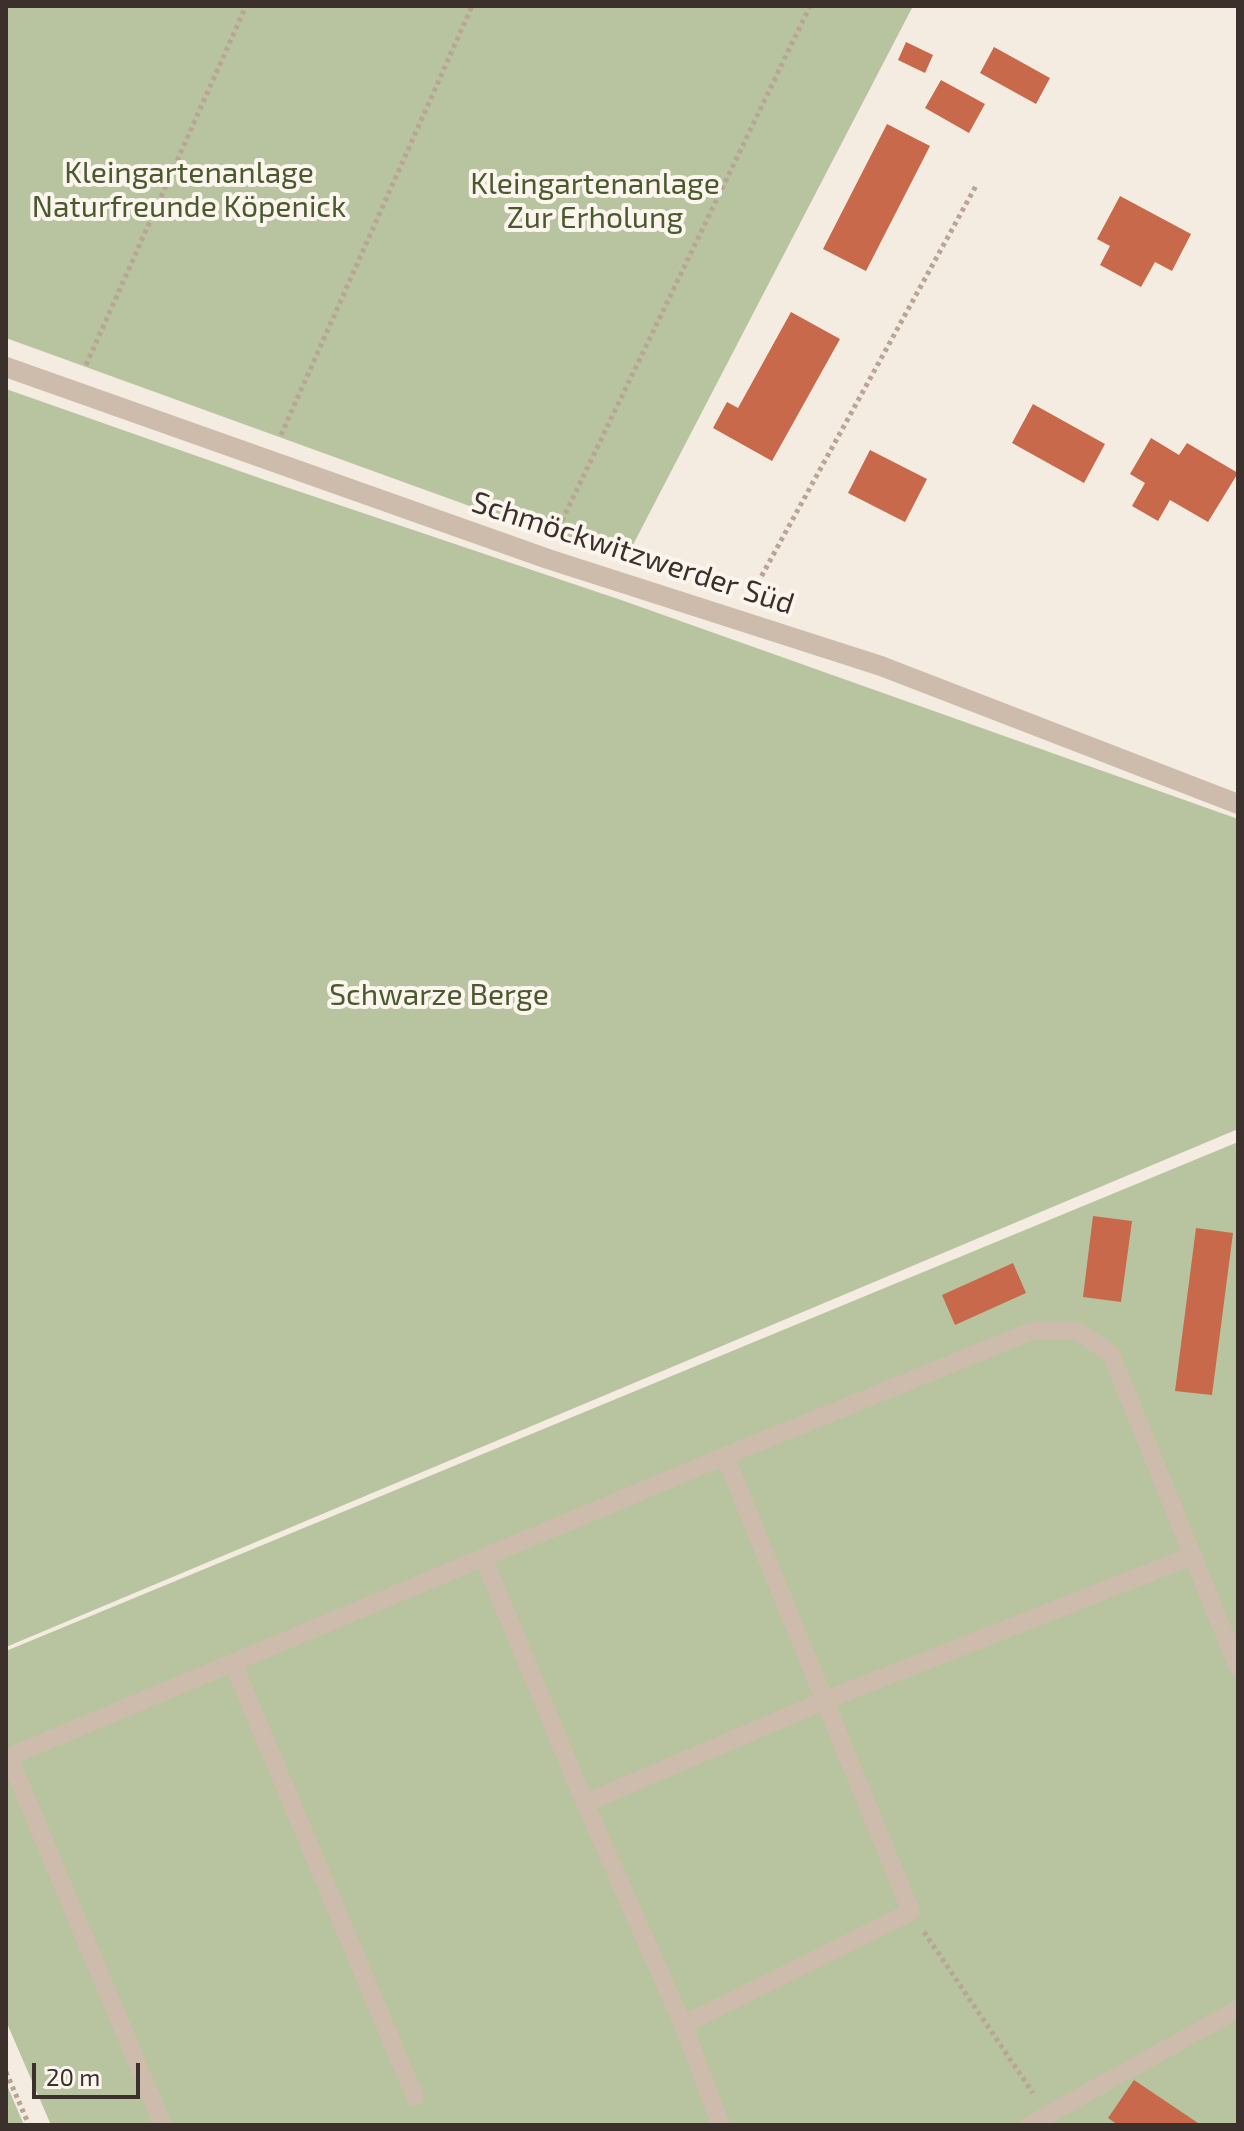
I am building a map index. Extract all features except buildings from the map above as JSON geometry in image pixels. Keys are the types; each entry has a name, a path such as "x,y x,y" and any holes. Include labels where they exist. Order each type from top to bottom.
{"street":[{"name":"Schmöckwitzwerder Süd","path":"6,367 548,559 881,666 1238,804"}],"lane":[{"path":"163,2125 7,1757 1032,1331 1077,1331 1111,1354 1238,1668"},
{"path":"683,2025 911,1912 725,1456"},
{"path":"585,1803 826,1700 1192,1556"},
{"path":"483,1557 585,1803 683,2025 721,2125"},
{"path":"233,1663 415,2097"},
{"path":"1029,2125 1238,2009"}],"path":[{"path":"77,393 246,6"},
{"path":"270,461 472,6"},
{"path":"548,559 554,537 810,6"},
{"path":"738,618 977,184"},
{"path":"911,1912 1047,2113"},
{"path":"6,2072 29,2125"}],"green space":[{"path":"6,6 913,6 624,562 6,338"},
{"name":"Schwarze Berge","path":"6,389 624,601 1238,819 1238,1129 6,1647"},
{"path":"1238,1142 1238,2125 51,2125 6,2021 6,1651"},
{"path":"6,2083 24,2125 6,2125"}],"park label":[{"name":"Kleingartenanlage Naturfreunde Köpenick","path":"189,190"},
{"name":"Kleingartenanlage Zur Erholung","path":"595,201"}]}
